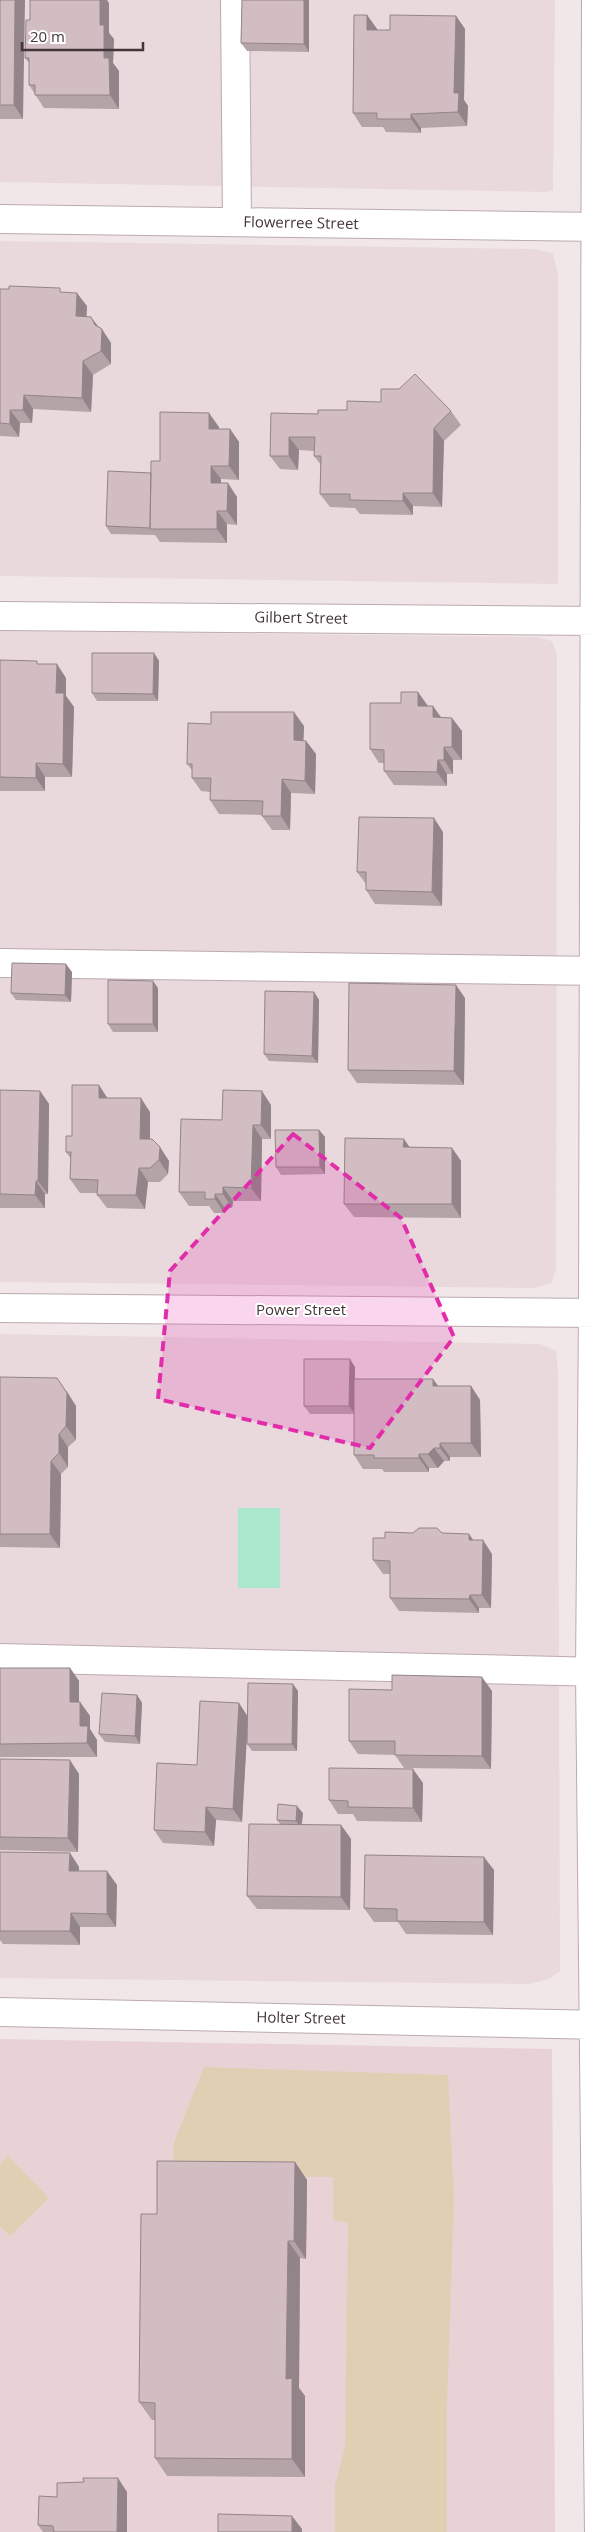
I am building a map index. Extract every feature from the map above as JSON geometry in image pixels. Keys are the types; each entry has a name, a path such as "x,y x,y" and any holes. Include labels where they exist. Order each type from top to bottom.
{"street":[{"path":"236,0 237,222"},
{"path":"596,0 598,227 598,1312 596,1672 600,2376 599,2532"},
{"name":"Flowerree Street","path":"0,218 598,227"},
{"name":"Gilbert Street","path":"0,616 598,621"},
{"path":"0,963 598,971"},
{"name":"Power Street","path":"0,1308 598,1312"},
{"path":"0,1658 596,1672"},
{"name":"Holter Street","path":"0,2012 597,2024"}],"highlighted area":[{"path":"293,1134 401,1218 454,1337 370,1448 158,1399 170,1271"}],"shaded area":[{"path":"0,0 555,0 553,190 548,192 0,182"},
{"path":"0,241 532,249 553,253 558,276 558,584 0,576"},
{"path":"0,631 536,637 552,641 557,654 556,1270 551,1283 535,1288 0,1282"},
{"path":"0,1334 540,1344 556,1351 558,1371 560,1971 549,1979 528,1984 0,1978"},
{"path":"238,1508 280,1508 280,1588 238,1588"},
{"path":"0,2039 552,2049 555,2532 0,2532"},
{"path":"204,2067 448,2075 454,2199 447,2405 447,2532 335,2532 335,2485 345,2447 348,2223 333,2220 333,2177 172,2176 174,2142"},
{"path":"8,2156 49,2198 10,2236 0,2226 0,2164"}],"building":[{"path":"0,0 15,0 14,105 0,105"},
{"path":"30,0 100,0 100,25 104,25 104,58 109,58 110,95 35,95 35,85 29,85 29,58 25,58 26,20 30,20"},
{"path":"242,0 304,0 304,44 241,43"},
{"path":"354,15 367,15 367,30 390,30 390,15 456,16 454,93 459,93 458,112 411,114 411,119 377,119 377,113 353,113"},
{"path":"9,286 60,288 60,292 77,293 76,316 91,317 95,325 102,329 101,351 83,361 82,398 24,395 23,410 10,410 10,424 0,423 0,289 9,289"},
{"path":"415,374 451,411 434,428 433,493 403,493 403,501 350,500 350,494 320,494 321,456 314,456 315,437 289,437 289,456 270,456 271,413 318,414 318,410 347,410 347,401 381,402 381,389 399,389"},
{"path":"160,412 209,413 209,429 230,429 229,466 211,466 211,483 228,483 227,511 217,511 217,529 150,529 151,461 160,461"},
{"path":"108,471 151,473 150,528 106,526"},
{"path":"92,653 154,653 153,694 92,693"},
{"path":"0,660 37,661 37,664 57,664 56,693 64,693 63,764 36,763 36,778 0,777"},
{"path":"401,692 418,692 418,706 433,706 433,717 452,718 452,747 444,747 444,760 438,760 437,772 384,771 384,750 370,749 370,703 401,703"},
{"path":"211,712 294,712 294,740 306,741 305,781 282,779 281,816 262,816 263,801 210,800 211,778 192,778 192,764 187,764 188,723 211,724"},
{"path":"359,817 434,818 432,892 366,890 366,872 357,872"},
{"path":"12,963 66,964 65,995 11,993"},
{"path":"108,980 153,981 153,1024 108,1024"},
{"path":"349,983 456,985 454,1071 348,1070"},
{"path":"265,991 314,992 312,1056 264,1054"},
{"path":"72,1085 99,1085 99,1098 141,1098 140,1139 152,1139 160,1147 159,1160 150,1168 139,1168 136,1195 97,1195 98,1180 70,1179 71,1152 66,1152 66,1136 72,1136"},
{"path":"0,1090 40,1091 38,1181 36,1181 35,1195 0,1194"},
{"path":"223,1090 262,1091 261,1125 253,1125 251,1188 223,1187 223,1194 215,1194 215,1199 205,1199 205,1192 179,1192 181,1119 222,1120"},
{"path":"275,1130 319,1130 320,1167 276,1167"},
{"path":"345,1138 404,1139 403,1147 452,1148 452,1204 344,1204"},
{"path":"304,1359 350,1359 349,1406 304,1406"},
{"path":"0,1377 57,1378 67,1393 66,1426 59,1434 59,1453 51,1461 50,1534 0,1534"},
{"path":"354,1379 433,1379 433,1386 471,1386 471,1443 440,1443 440,1448 434,1448 428,1454 419,1454 419,1458 374,1458 374,1455 354,1455"},
{"path":"419,1528 437,1528 442,1533 469,1534 469,1540 483,1540 482,1595 470,1595 469,1599 390,1598 390,1561 373,1560 373,1538 385,1538 385,1532 413,1533"},
{"path":"0,1668 70,1668 70,1702 80,1702 80,1726 88,1726 87,1743 0,1744"},
{"path":"392,1675 482,1677 482,1756 395,1755 395,1741 349,1741 349,1689 392,1690"},
{"path":"248,1683 293,1684 292,1744 247,1744"},
{"path":"102,1693 137,1695 135,1736 99,1734"},
{"path":"200,1701 239,1703 233,1809 206,1807 205,1832 154,1830 157,1763 197,1765"},
{"path":"0,1759 70,1760 68,1838 0,1837"},
{"path":"329,1768 413,1769 413,1808 348,1807 348,1801 329,1800"},
{"path":"278,1804 297,1806 296,1821 277,1820"},
{"path":"249,1824 341,1825 341,1897 247,1896"},
{"path":"0,1852 70,1853 69,1871 107,1871 107,1914 71,1913 70,1931 0,1931"},
{"path":"365,1855 484,1857 484,1922 397,1921 397,1909 364,1908"},
{"path":"157,2161 295,2162 294,2241 288,2241 286,2379 292,2378 292,2459 155,2458 155,2403 139,2402 141,2214 157,2214"},
{"path":"83,2478 118,2478 117,2532 54,2532 53,2526 38,2525 39,2496 57,2497 57,2483 84,2482"},
{"path":"218,2514 292,2516 292,2532 218,2532"}]}
